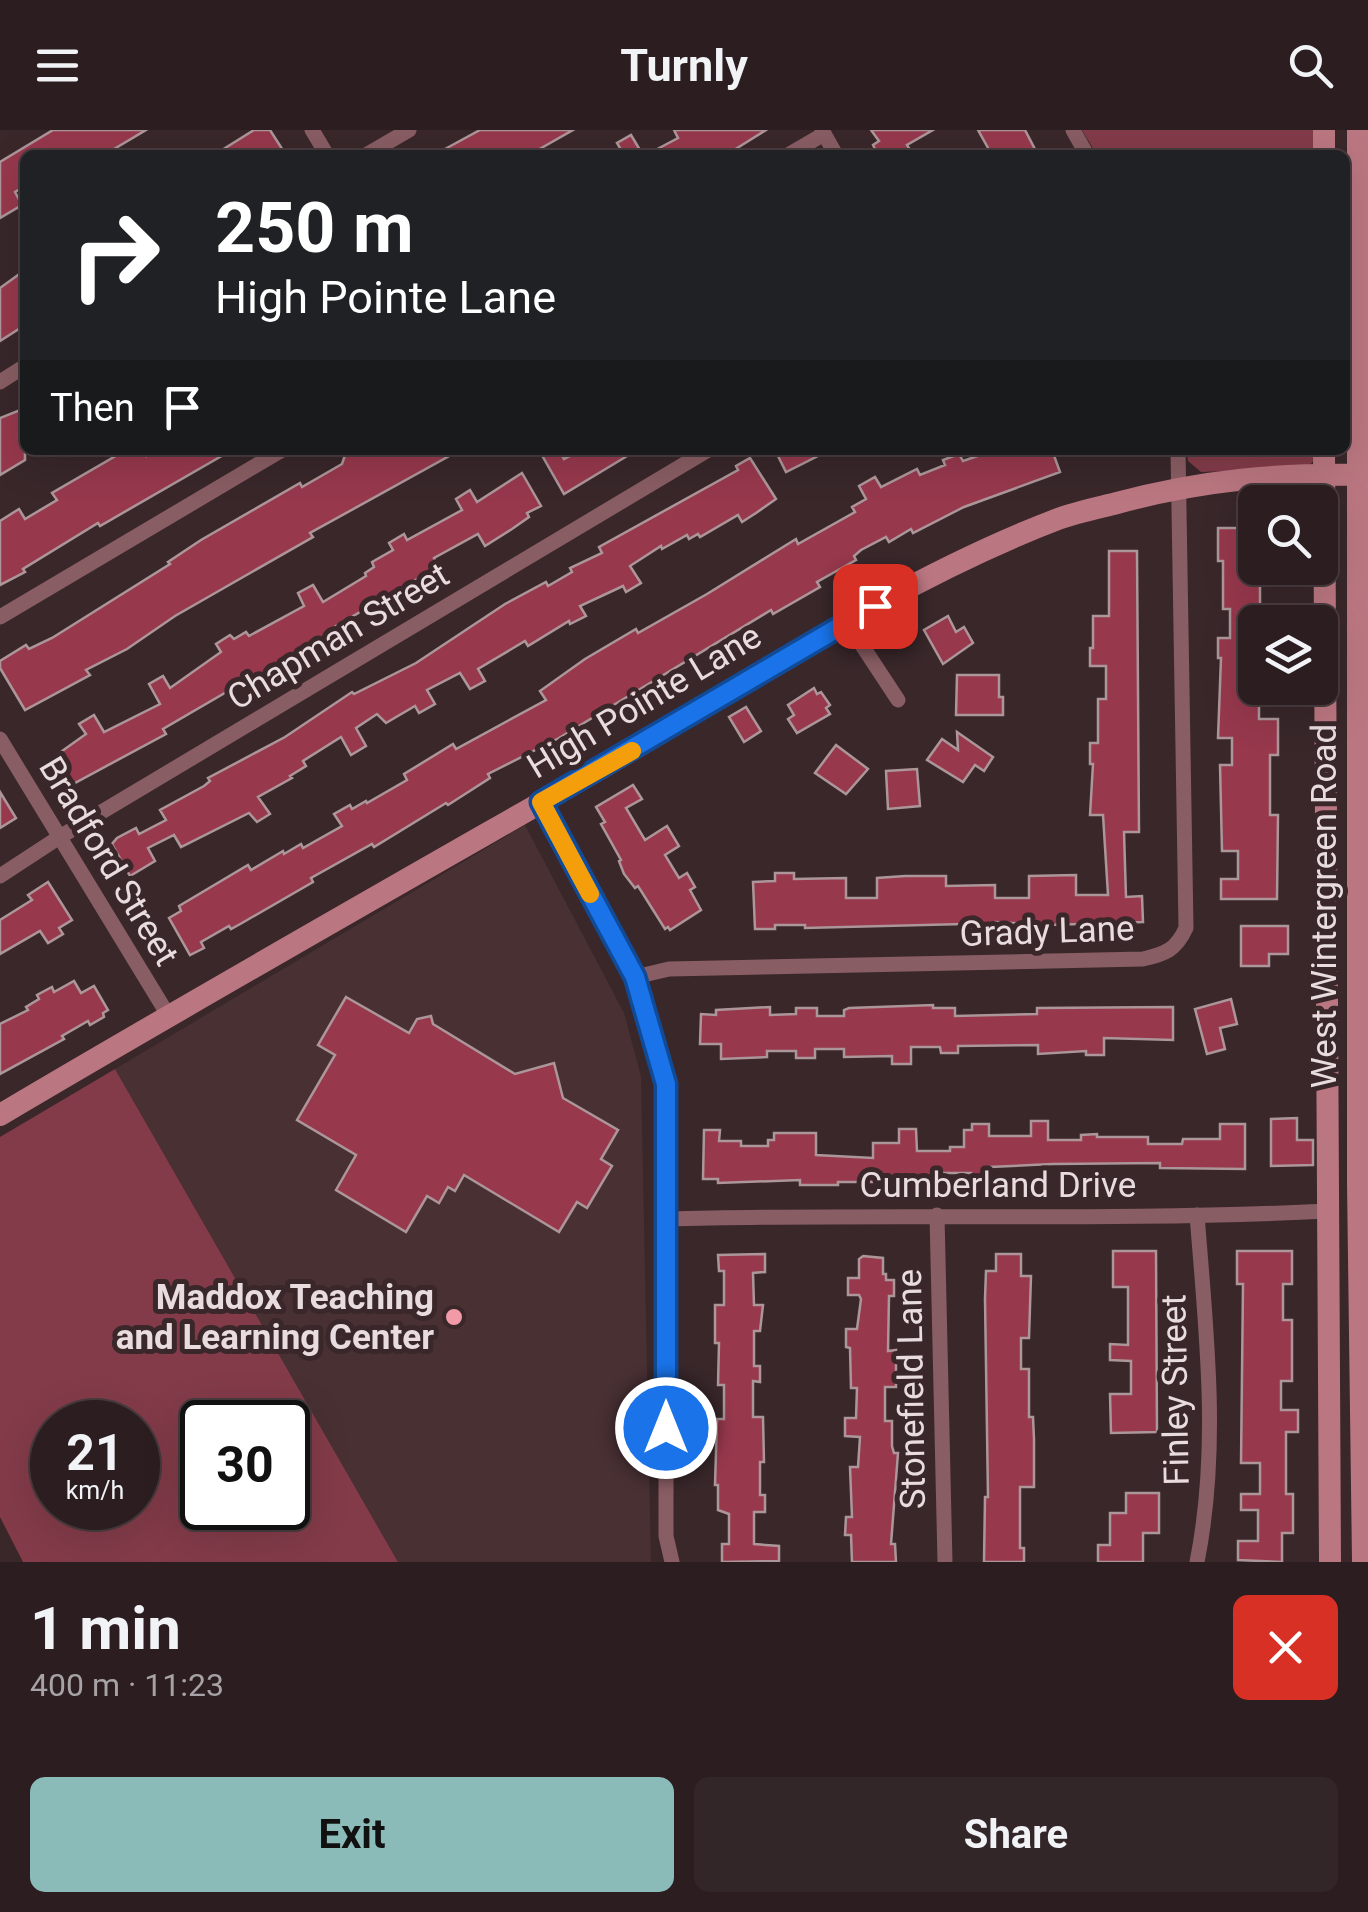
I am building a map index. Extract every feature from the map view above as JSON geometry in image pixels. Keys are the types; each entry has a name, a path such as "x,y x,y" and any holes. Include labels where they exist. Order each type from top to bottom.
{"street":[{"path":"375,150 409,130"},
{"name":"West Wintergreen Road","path":"1358,130 1364,475 1363,1562"},
{"path":"796,150 823,132"},
{"path":"0,617 274,455"},
{"name":"Chapman Street","path":"0,876 700,455"},
{"path":"1178,455 1178,486"},
{"name":"West Wintergreen Road","path":"1324,455 1330,1562"},
{"name":"High Pointe Lane","path":"0,1116 168,1015 684,721 846,621 961,562 1060,518 1178,486 1222,480 1364,475"},
{"name":"Grady Lane","path":"635,977 670,969 1142,959 1168,953 1186,928 1178,486"},
{"path":"846,621 898,700"},
{"name":"Bradford Street","path":"0,739 168,1015"},
{"path":"541,802 635,977 666,1084 666,1536 672,1562"},
{"name":"Cumberland Drive","path":"667,1219 1328,1211"},
{"name":"Stonefield Lane","path":"938,1215 945,1562"},
{"name":"Finley Street","path":"1197,1215 1208,1343 1210,1450 1207,1513 1197,1562"}],"shaded area":[{"path":"1082,130 1316,130 1316,150 1094,150"},
{"path":"1187,455 1316,455 1303,468 1201,472 1188,461"},
{"name":"Maddox Teaching and Learning Center","path":"525,825 624,1013 641,1076 651,1562 398,1562 310,1409 310,1400 305,1400 115,1069"},
{"path":"115,1069 305,1400 180,1400 180,1530 310,1530 310,1409 398,1562 23,1562 0,1517 0,1137"}],"building":[{"path":"53,130 146,130 112,150 20,150 20,189 15,192 20,206 0,218 0,162"},
{"path":"254,130 270,130 283,150 222,150"},
{"path":"480,130 573,130 538,150 443,150"},
{"path":"674,130 766,130 734,150 655,150 678,138"},
{"path":"871,130 933,130 907,145 910,150 876,150 873,145 879,141"},
{"path":"978,130 1025,130 1035,150 989,150"},
{"path":"631,135 640,150 621,150 617,143"},
{"path":"20,274 20,328 0,341 0,288"},
{"path":"20,410 20,455 25,455 25,460 0,475 0,418"},
{"path":"117,455 223,455 100,526 98,523 0,585 0,521 19,509 25,519 57,500 52,493"},
{"path":"345,455 451,455 310,533 313,537 86,670 90,675 25,710 0,668 0,661 26,645 29,649 52,638 170,564 201,540 300,483 302,487 342,464"},
{"path":"542,455 562,455 564,459 572,455 629,455 564,494"},
{"path":"778,455 820,455 786,472"},
{"path":"956,455 963,461 980,455 1054,455 1060,472 964,507 913,533 911,529 889,542 886,537 861,550 854,556 856,560 817,582 820,587 773,614 771,610 559,738 488,774 490,778 448,805 311,878 313,882 201,942 204,948 190,955 169,918 181,911 179,906 248,865 251,870 283,851 284,854 301,844 303,848 342,826 334,814 350,805 352,809 367,803 407,780 404,774 453,744 456,749 546,700 540,691 585,659 707,594 796,539 798,544 855,512 852,507 866,499 859,486 875,477 881,487 917,469 920,475 945,465 943,460"},
{"path":"750,458 776,499 756,513 742,522 738,515 700,537 698,534 689,539 687,535 662,549 661,546 630,566 641,583 626,592 623,586 580,606 586,616 570,624 569,621 528,646 525,641 478,669 485,681 470,689 460,673 427,690 435,704 419,713 415,706 386,723 377,714 356,728 366,746 351,755 341,737 303,761 306,766 292,778 258,797 270,814 257,822 249,813 181,847 174,835 148,848 155,861 130,876 112,844 117,838 136,828 139,834 166,820 160,810 204,786 210,781 208,778 285,737 352,692 416,663 505,604 572,572 570,568 602,553 599,547 738,470 736,466"},
{"path":"522,473 541,506 527,513 529,517 512,529 485,546 478,534 434,558 438,567 336,626 338,629 302,649 304,653 254,676 163,729 166,734 73,784 55,756 86,734 79,724 94,715 104,732 160,704 149,684 163,676 170,688 221,652 216,644 230,635 234,639 246,632 249,636 304,606 298,593 313,585 323,602 366,576 374,567 372,562 393,550 389,543 404,534 407,540 462,510 456,499 470,490 477,502"},
{"path":"1218,528 1238,528 1238,585 1260,585 1260,605 1238,605 1238,705 1259,705 1259,719 1278,719 1278,755 1270,755 1270,815 1278,815 1277,899 1221,899 1221,879 1238,879 1238,851 1222,851 1220,765 1232,765 1232,738 1218,738 1218,638 1230,638 1230,609 1223,609 1223,561 1218,561"},
{"path":"1109,551 1137,551 1139,832 1124,832 1126,897 1142,896 1143,922 995,922 992,926 974,924 968,932 964,924 805,928 775,925 775,929 755,929 753,882 775,881 775,873 794,873 794,879 846,878 846,898 877,898 877,878 905,876 946,876 946,886 995,885 995,898 1029,898 1029,876 1076,875 1076,895 1108,895 1103,815 1090,815 1090,743 1098,743 1098,699 1106,699 1106,666 1090,666 1090,648 1093,616 1109,616"},
{"path":"948,616 956,632 964,627 973,643 943,664 924,630"},
{"path":"957,675 999,675 1003,715 956,715"},
{"path":"814,688 830,705 826,708 830,714 797,733 788,719 794,715 788,705"},
{"path":"746,707 761,731 744,742 729,717"},
{"path":"957,732 993,757 984,771 975,765 963,782 927,760 942,739 958,750"},
{"path":"836,745 868,769 846,794 815,773"},
{"path":"917,769 920,806 888,809 886,771"},
{"path":"633,785 642,799 626,808 645,840 667,826 679,846 665,855 679,878 687,873 695,887 690,890 701,910 670,930 665,929 638,886 635,888 624,874 596,807"},
{"path":"0,792 16,818 0,828"},
{"path":"48,882 72,920 59,928 63,934 48,943 40,931 0,954 0,920 32,900 28,895"},
{"path":"1241,926 1288,926 1288,954 1269,954 1269,966 1241,966"},
{"path":"74,981 81,993 94,986 108,1010 104,1017 90,1025 88,1021 62,1036 64,1039 0,1074 0,1024 28,1010 26,1007 39,999 37,995 52,987 54,992"},
{"path":"346,997 409,1033 417,1019 431,1016 433,1024 515,1074 554,1063 563,1098 618,1130 601,1159 612,1166 587,1208 577,1202 559,1232 464,1175 455,1191 448,1187 439,1203 427,1196 406,1232 336,1190 356,1155 297,1120 335,1055 318,1045"},
{"path":"1231,999 1237,1024 1220,1028 1225,1049 1207,1054 1195,1009"},
{"path":"770,1007 770,1015 796,1014 796,1008 817,1008 817,1016 844,1016 844,1010 849,1008 955,1008 955,1016 1037,1014 1037,1008 1173,1007 1173,1040 1104,1038 1104,1055 1086,1055 1086,1051 1038,1054 1038,1045 958,1046 958,1053 941,1053 940,1047 911,1047 911,1064 892,1064 892,1056 844,1057 844,1049 815,1049 815,1058 796,1058 796,1051 767,1051 767,1057 721,1059 721,1044 700,1044 701,1014 716,1015 716,1010"},
{"path":"1297,1118 1297,1140 1313,1140 1313,1165 1271,1166 1271,1119"},
{"path":"1031,1121 1048,1121 1048,1140 1081,1140 1081,1135 1097,1134 1148,1137 1148,1144 1220,1139 1220,1124 1245,1124 1245,1169 1160,1168 1160,1163 1052,1164 990,1167 990,1181 971,1181 971,1173 937,1173 937,1182 890,1178 890,1182 838,1185 800,1185 800,1180 718,1183 718,1179 703,1179 704,1130 720,1130 719,1141 741,1141 741,1146 768,1146 774,1133 816,1133 816,1155 873,1158 873,1143 899,1143 899,1129 916,1129 917,1151 950,1151 950,1147 964,1147 964,1130 972,1130 972,1124 989,1124 989,1136 1031,1136"},
{"path":"1113,1251 1156,1251 1157,1432 1111,1433 1110,1394 1131,1394 1131,1361 1110,1360 1110,1344 1128,1345 1128,1287 1113,1287"},
{"path":"1237,1251 1292,1251 1292,1284 1283,1284 1283,1320 1292,1320 1292,1381 1281,1381 1281,1410 1298,1410 1298,1432 1286,1432 1286,1494 1293,1494 1293,1533 1282,1533 1282,1562 1238,1560 1238,1541 1258,1541 1258,1510 1241,1510 1241,1494 1260,1494 1260,1463 1241,1463 1243,1284 1237,1284"},
{"path":"765,1254 765,1272 753,1273 754,1305 763,1305 760,1331 754,1331 754,1366 760,1366 760,1382 753,1381 753,1417 763,1417 760,1495 765,1495 765,1512 754,1512 754,1544 779,1546 779,1561 722,1562 722,1544 729,1544 729,1514 718,1510 715,1485 717,1419 724,1419 724,1385 718,1385 719,1343 715,1343 715,1305 724,1305 724,1271 719,1271 718,1255"},
{"path":"996,1254 1021,1254 1021,1276 1031,1276 1029,1338 1021,1338 1021,1369 1029,1369 1029,1417 1033,1417 1034,1439 1034,1487 1020,1487 1020,1548 1024,1548 1024,1562 984,1562 988,1497 986,1271 996,1271"},
{"path":"883,1258 886,1280 894,1280 894,1296 889,1296 888,1351 896,1350 896,1387 885,1387 885,1421 892,1421 892,1446 894,1453 898,1453 891,1544 895,1544 896,1562 852,1562 851,1535 845,1535 846,1517 852,1517 850,1467 858,1467 860,1437 845,1436 845,1418 856,1418 857,1388 851,1388 846,1329 857,1329 861,1299 859,1295 848,1295 848,1278 859,1278 859,1259"},
{"path":"1126,1493 1159,1493 1159,1533 1143,1533 1143,1562 1098,1562 1098,1545 1110,1545 1110,1513 1126,1513"}],"slow traffic":[{"path":"590,894 541,802 632,751"}],"place":[{"name":"Maddox Teaching and Learning Center","path":"454,1317"}],"route":[{"path":"666,1428 666,1084 635,977 541,802 875,606"}]}
